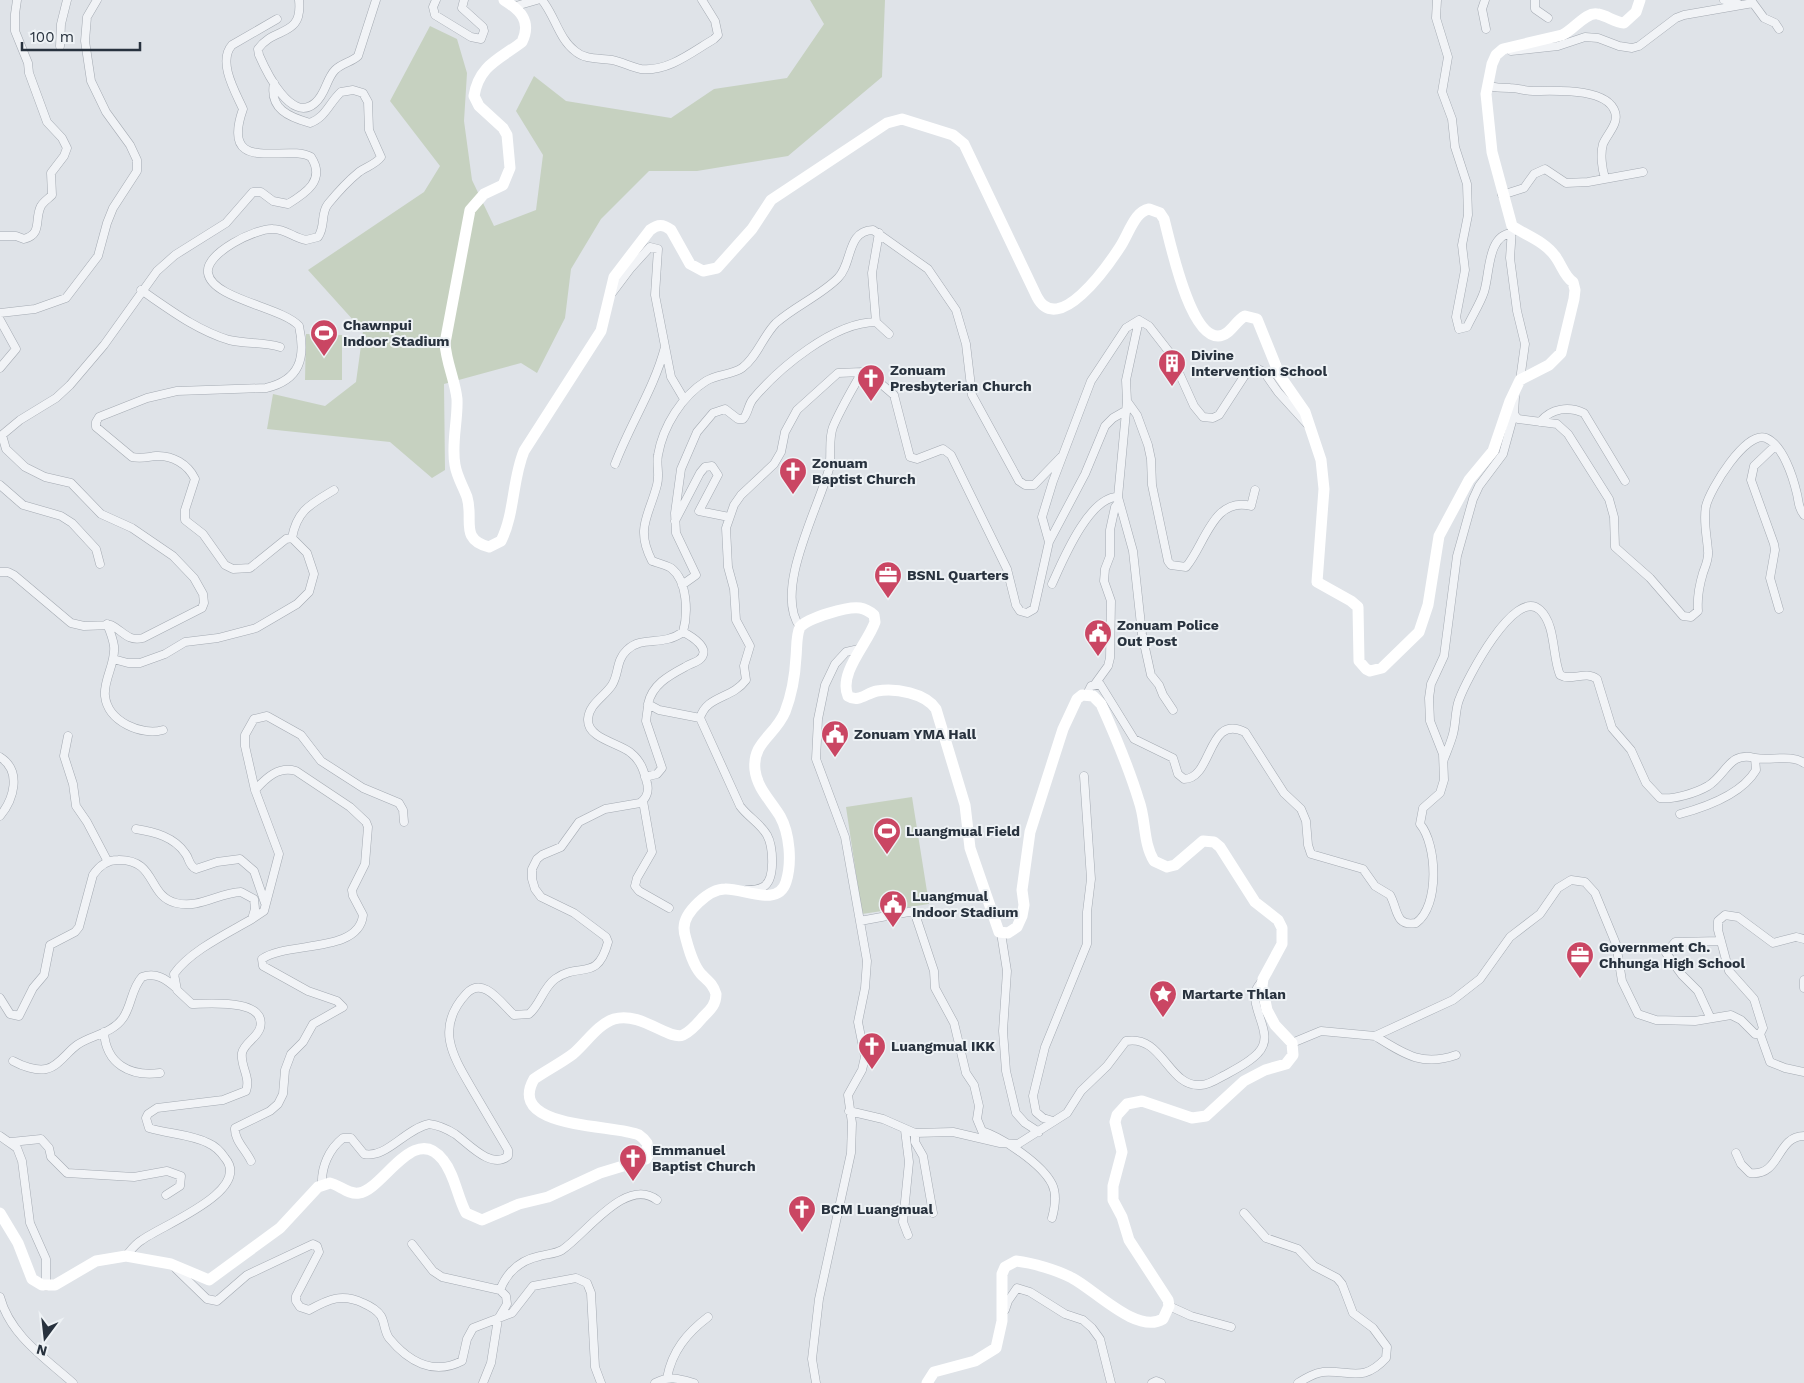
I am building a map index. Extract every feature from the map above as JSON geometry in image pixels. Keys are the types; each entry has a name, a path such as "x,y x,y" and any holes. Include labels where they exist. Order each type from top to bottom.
{"street":[{"path":"0,236 16,236 24,239 34,234 38,224 41,204 52,196 51,173 64,156 67,148 62,138 47,122 29,73 28,63 15,31 14,14 18,0"},
{"path":"60,46 61,24 67,0"},
{"path":"0,313 34,309 66,298 98,256 106,223 113,208 137,171 137,160 130,145 106,112 91,81 85,41 87,17 97,0"},
{"path":"299,0 300,12 295,24 268,38 258,49 274,83 286,101 302,107 315,103 325,90 336,69 358,56 376,0"},
{"path":"436,0 433,11 435,15 471,37 481,39 484,31 483,27 462,8 464,0"},
{"path":"504,0 516,6 524,21 524,37 522,42 490,63 483,71 474,96 479,106 503,128 507,135 510,168 508,177 503,185 484,194 470,210 444,343 457,400 455,466 467,497 470,534 479,544 489,547 501,541 510,514 519,463 524,451 601,331 617,272 650,230 661,225 671,230 690,264 703,270 717,268 752,229 771,200 887,123 902,119 953,135 964,144 1041,305 1047,309 1058,310 1082,294 1116,253 1134,220 1143,210 1149,208 1160,212 1167,230 1177,273 1200,324 1212,335 1219,336 1225,334 1245,316 1257,319 1280,376 1301,404 1312,430 1321,460 1324,489 1317,582 1358,607 1358,660 1366,669 1376,670 1389,663 1419,632 1428,605 1439,536 1469,480 1493,451 1517,385 1549,365 1561,353 1575,290 1573,282 1568,279 1556,256 1543,244 1512,229"},
{"path":"516,6 537,0"},
{"path":"542,0 553,16 565,42 576,52 588,58 612,60 653,70 664,68 718,35 715,21 702,0"},
{"path":"1437,0 1436,18 1448,57 1442,92 1452,119 1455,147 1466,184 1468,215 1462,245 1465,270 1456,309 1457,326 1459,329 1467,327 1484,293 1496,242 1512,229"},
{"path":"1484,0 1482,9 1486,29"},
{"path":"1535,0 1535,9 1548,18"},
{"path":"1444,761 1430,721 1429,698 1431,684 1444,656 1457,556 1479,486 1503,454 1514,414 1517,385 1525,344 1517,311 1510,258 1512,229 1492,152 1491,123 1487,103 1492,64 1499,51 1570,32 1584,17 1591,14 1598,14 1614,22 1624,23 1636,12 1640,0"},
{"path":"1725,0 1740,5"},
{"path":"1499,51 1548,48 1572,43 1585,37 1598,38 1619,46 1632,48 1639,46 1676,18 1752,3 1764,18 1775,23 1779,29"},
{"path":"0,572 8,572 14,575 71,623 84,626 107,624 116,627 128,638 143,638 198,611 204,603 203,594 194,578 173,556 132,528 101,514 71,483 45,477 26,467 6,448 1,436 20,420 56,398 70,386 104,345 141,290 168,260 226,224 253,192 262,192 273,201 288,204 314,186 316,177 315,166 311,157 302,154 259,155 247,149 240,139 239,120 243,110 228,72 228,52 232,45 277,19"},
{"path":"274,83 272,92 280,109 287,116 310,123 318,120 341,92 353,90 363,93 368,102 369,130 381,157 354,177 328,204 324,210 323,227 318,236 306,240 281,229 262,230 230,246 211,260 208,267 210,278 224,291 250,303 285,315 299,326 300,363 297,371 278,385 266,388 177,391 147,398 99,417 96,427 132,457 139,459 165,456 174,459 192,472 195,479 185,510 185,520 203,534 225,564 233,569 250,568 286,539 292,538"},
{"path":"1488,84 1493,88 1584,92 1610,105 1615,111 1616,118 1602,152 1605,178"},
{"path":"1502,195 1524,188 1534,174 1545,169 1566,183 1588,182 1643,172"},
{"path":"669,908 639,891 635,886 637,878 652,852 643,801 648,786 644,770 631,753 595,733 589,725 588,719 595,703 612,685 622,656 628,649 642,642 658,642 673,639 683,632 686,610 682,586 672,569 652,561 647,552 644,528 648,506 659,477 658,454 665,432 684,399 709,379 740,369 748,362 766,334 777,323 837,279 846,266 854,240 867,230 879,233 928,269 956,310 966,344 972,395 1019,481 1026,485 1034,485 1061,457"},
{"path":"879,233 872,273 876,322 889,334"},
{"path":"610,295 630,268 650,248 658,250 655,295 671,377 684,399"},
{"path":"141,290 183,320 208,332 232,340 280,347"},
{"path":"0,320 16,350 0,368"},
{"path":"1139,320 1149,326 1170,353 1194,406 1203,417 1213,418 1219,416 1245,375 1258,369 1264,372 1278,392 1312,430"},
{"path":"1049,542 1042,516 1061,457 1091,382 1126,328 1139,320"},
{"path":"1001,933 1012,931 1022,916 1024,905 1022,890 1030,832 1069,714 1077,699 1087,694 1089,689 1095,684 1108,666 1110,658 1111,601 1104,581 1105,569 1110,556 1110,530 1118,500 1127,410 1126,380 1139,320"},
{"path":"682,586 696,575 680,547 675,521 685,457 697,432 713,413 725,409 738,419 743,420 754,398 799,357 823,340 842,331 876,322"},
{"path":"616,464 629,430 658,374 665,345"},
{"path":"700,718 707,704 737,689 746,680 744,666 750,646 734,614 734,589 728,567 726,538 730,517 741,495 774,464 781,452 785,432 797,410 838,373 862,372 873,378 894,395 910,457 917,458 943,449 952,455 1008,569 1016,605 1020,611 1031,613 1034,609 1049,542 1086,474 1106,426 1113,418 1127,410"},
{"path":"0,1213 18,1243 32,1278 46,1286 55,1285 96,1261 126,1256 171,1264 204,1279 213,1280 280,1228 322,1185 330,1183 352,1193 362,1192 411,1152 419,1149 431,1150 445,1162 466,1213 482,1220 519,1204 548,1197 600,1173 646,1159 648,1155 647,1143 639,1135 582,1126 545,1115 533,1105 530,1092 532,1084 534,1079 573,1053 607,1022 615,1019 629,1018 647,1022 664,1032 678,1036 684,1035 713,1006 716,994 711,982 700,973 694,963 684,929 686,919 691,910 717,890 744,891 769,896 775,895 786,882 789,850 787,834 781,817 763,792 756,777 755,756 761,743 778,725 789,700 794,680 800,627 794,613 793,602 794,582 801,544 829,469 833,428 862,372"},
{"path":"1127,400 1137,415 1148,445 1151,459 1152,485 1168,561 1171,565 1186,567 1216,517 1230,507 1242,503 1251,506 1256,490"},
{"path":"1540,422 1550,413 1562,409 1569,408 1584,413 1625,480"},
{"path":"1514,414 1521,420 1556,424 1568,434 1610,499 1614,517 1615,547 1650,578 1680,614 1687,617 1695,615 1698,611 1697,598 1709,552 1705,521 1710,494 1731,461 1749,441 1761,437 1767,438 1775,446 1790,470 1798,506 1804,515"},
{"path":"1775,446 1754,466 1751,480 1774,544 1775,550 1770,578 1780,610"},
{"path":"675,521 700,473 705,467 709,466 712,466 718,474 699,512 730,517"},
{"path":"0,485 23,505 61,516 72,523 96,549 100,564"},
{"path":"292,538 300,514 311,504 334,490"},
{"path":"1052,584 1081,525 1107,499 1118,500"},
{"path":"1118,500 1133,551 1142,634 1151,675 1173,710"},
{"path":"112,659 128,664 140,663 165,654 185,642 218,638 256,628 297,604 309,592 314,574 307,553 292,538"},
{"path":"1095,684 1100,684 1103,687 1134,739 1173,758 1178,774 1184,779 1193,777 1197,773 1205,762 1212,744 1221,734 1234,729 1245,732 1284,793 1302,809 1306,821 1308,845 1311,854 1363,869 1375,886 1390,895 1399,920 1404,924 1416,923 1421,919 1431,896 1434,866 1426,831 1420,824 1423,808 1442,790 1444,761 1453,736 1458,702 1477,663 1512,615 1523,606 1530,605 1540,610 1548,621 1560,675 1567,678 1588,675 1597,679 1612,728 1631,750 1646,783 1660,798 1670,798 1701,789 1714,782 1737,758 1744,756 1766,760 1795,758 1804,763"},
{"path":"800,627 812,619 853,608 868,610 874,615 875,622 859,649 846,686 848,696 853,700 879,691 897,691 924,698 931,702 936,709 965,805 970,848 994,924 1001,933 1007,971 1003,1031 1006,1071 1016,1113 1025,1123 1039,1132"},
{"path":"107,624 114,647 105,697 111,711 133,728 145,732 163,730"},
{"path":"646,777 657,774 662,768 646,721 650,694 657,684 685,666 699,660 702,656 703,651 698,640 683,632"},
{"path":"816,1383 812,1369 814,1334 829,1250 849,1162 852,1138 848,1094 862,1070 865,1057 858,1022 865,988 867,961 845,837 821,777 816,759 818,719 825,685 841,657 846,652 859,649"},
{"path":"850,1111 883,1119 915,1133 953,1132 1009,1145 1025,1141 1067,1113 1081,1091 1107,1066 1126,1041 1143,1041 1152,1046 1175,1073 1194,1084 1202,1086 1246,1062 1259,1053 1263,1046 1264,1032 1255,995 1282,944 1282,928 1278,920 1255,902 1220,847 1214,842 1203,841 1175,865 1167,867 1154,861 1147,845 1140,802 1106,714 1097,698 1087,694"},
{"path":"648,706 700,718"},
{"path":"178,990 174,982 174,974 178,967 209,944 260,916 278,863 279,854 255,790 245,746 245,735 254,719 267,716 302,735 321,761 363,788 399,803 403,810 404,822"},
{"path":"700,718 740,806 749,818 759,825 768,838 771,864 769,881 760,888 744,891"},
{"path":"68,736 64,756 76,806 88,822 108,862"},
{"path":"0,757 9,764 14,776 10,800 0,816"},
{"path":"1680,814 1706,807 1748,780 1756,770 1755,758"},
{"path":"250,1161 238,1140 235,1128 270,1112 278,1104 283,1094 284,1070 291,1054 303,1042 313,1024 343,1007 337,1001 308,991 263,966 262,959 277,953 322,944 350,935 358,929 363,915 353,896 352,890 365,864 364,845 368,827 366,822 350,807 296,771 289,769 270,775 255,790"},
{"path":"1053,1121 1043,1118 1036,1112 1033,1096 1045,1046 1087,944 1087,912 1091,879 1084,776"},
{"path":"322,1185 322,1176 328,1157 343,1138 351,1138 364,1154 377,1154 405,1134 429,1124 454,1133 488,1158 496,1161 504,1160 508,1156 508,1150 451,1049 449,1027 454,1009 470,989 476,987 486,989 514,1015 529,1014 555,979 600,964 608,942 606,937 574,913 541,897 533,884 532,869 537,859 542,855 561,847 579,822 605,809 643,801"},
{"path":"136,828 152,831 171,839 187,855 188,863 196,869 217,862 240,859 254,871 265,903"},
{"path":"0,998 10,1014 14,1016 22,1012 33,988 44,975 50,945 79,928 93,875 97,868 108,862 125,860 140,865 150,874 161,894 176,903 196,904 229,893 246,893 254,899 252,919"},
{"path":"1375,1036 1453,1000 1472,988 1495,961 1516,931 1535,918 1558,888 1571,880 1585,882 1599,902 1616,944 1625,991 1638,1014 1646,1018 1685,1021 1731,1015 1741,1020 1755,1034 1760,1034"},
{"path":"860,921 914,911 934,971 935,988 954,1023 966,1073 974,1085 982,1131 1000,1138 1034,1164 1052,1183 1055,1196 1052,1218"},
{"path":"1804,939 1796,937 1773,943 1742,920 1729,914 1718,921 1718,930 1728,971 1755,1003 1763,1028 1760,1034 1770,1062 1804,1072"},
{"path":"1710,1017 1698,991 1682,975 1666,953 1675,942 1721,941"},
{"path":"13,1061 21,1065 46,1070 51,1068 76,1046 104,1032 123,1018 135,984 142,976 156,976 169,982 192,1004 235,1004 251,1010 260,1021 260,1028 243,1050 242,1056 248,1085 246,1091 223,1100 157,1108 148,1114 146,1124 149,1128 210,1144 228,1160 230,1173 218,1193 203,1205 142,1240 126,1256"},
{"path":"1002,1321 1002,1274 1005,1267 1016,1261 1072,1277 1109,1305 1145,1322 1152,1323 1163,1319 1169,1306 1165,1292 1129,1240 1113,1200 1112,1193 1122,1152 1115,1122 1116,1115 1127,1104 1142,1101 1192,1118 1206,1116 1244,1081 1265,1070 1286,1064 1293,1055 1292,1042 1275,1025 1267,1010 1262,993 1263,979"},
{"path":"1804,980 1804,988"},
{"path":"1292,1042 1321,1031 1375,1036 1418,1059 1440,1061 1456,1055"},
{"path":"104,1032 104,1044 122,1067 137,1073 160,1074"},
{"path":"906,1130 909,1162 904,1222 908,1235"},
{"path":"915,1133 915,1142 923,1156 934,1213"},
{"path":"0,1136 17,1148 22,1161 30,1223 46,1259 46,1286"},
{"path":"1736,1153 1750,1173 1762,1173 1772,1167 1789,1140 1795,1136 1804,1136"},
{"path":"11,1142 41,1139 49,1148 51,1157 67,1173 134,1177 167,1171 181,1176 180,1186 166,1195"},
{"path":"500,1290 504,1280 515,1267 528,1259 561,1250 616,1202 631,1195 650,1195 657,1200"},
{"path":"1244,1212 1266,1238 1298,1249 1314,1266 1337,1278 1345,1290 1352,1313 1373,1328 1387,1347 1386,1358 1366,1373 1350,1375 1322,1372 1298,1383"},
{"path":"171,1264 207,1299 217,1302 247,1275 312,1244 317,1246 319,1252 296,1296 296,1301 300,1307 309,1310 327,1299 341,1296 367,1304 382,1318 389,1338 414,1361 426,1366 462,1361 469,1333 480,1325 516,1310 533,1286 568,1278 582,1280 587,1283 591,1293 595,1367 601,1383"},
{"path":"412,1244 433,1271 442,1277 500,1290 506,1296 507,1304 498,1319 491,1362 483,1383"},
{"path":"927,1383 934,1372 975,1361 996,1348 1008,1301 1017,1288 1030,1292 1065,1314 1083,1320 1100,1339 1111,1383"},
{"path":"0,1298 9,1322 20,1336 73,1383"},
{"path":"1169,1306 1191,1316 1231,1327"},
{"path":"667,1378 670,1364 682,1340 708,1317"},
{"path":"656,1383 667,1378 694,1383"},
{"path":"1152,1383 1156,1381 1161,1383"}],"green space":[{"path":"810,0 885,0 882,77 788,156 697,171 649,171 601,219 571,269 565,318 537,373 521,363 444,384 445,470 432,478 390,442 267,429 273,394 325,406 356,382 363,331 308,270 424,192 440,166 390,101 430,26 457,39 467,73 464,121 472,180 494,226 536,210 543,155 516,111 534,76 566,101 671,118 714,89 787,78 824,24"},
{"name":"Chawnpui Indoor Stadium","path":"306,334 342,335 342,380 305,380"},
{"name":"Luangmual Field","path":"912,797 929,904 862,914 846,807"}],"place":[{"name":"Chawnpui Indoor Stadium","path":"324,357"},
{"name":"Divine Intervention School","path":"1172,387"},
{"name":"Zonuam Presbyterian Church","path":"871,402"},
{"name":"Zonuam Baptist Church","path":"793,495"},
{"name":"BSNL Quarters","path":"888,599"},
{"name":"Zonuam Police Out Post","path":"1098,657"},
{"name":"Zonuam YMA Hall","path":"835,758"},
{"name":"Luangmual Field","path":"887,855"},
{"name":"Luangmual Indoor Stadium","path":"893,928"},
{"name":"Government Ch. Chhunga High School","path":"1580,979"},
{"name":"Martarte Thlan","path":"1163,1018"},
{"name":"Luangmual IKK","path":"872,1070"},
{"name":"Emmanuel Baptist Church","path":"633,1182"},
{"name":"BCM Luangmual","path":"802,1233"}]}
